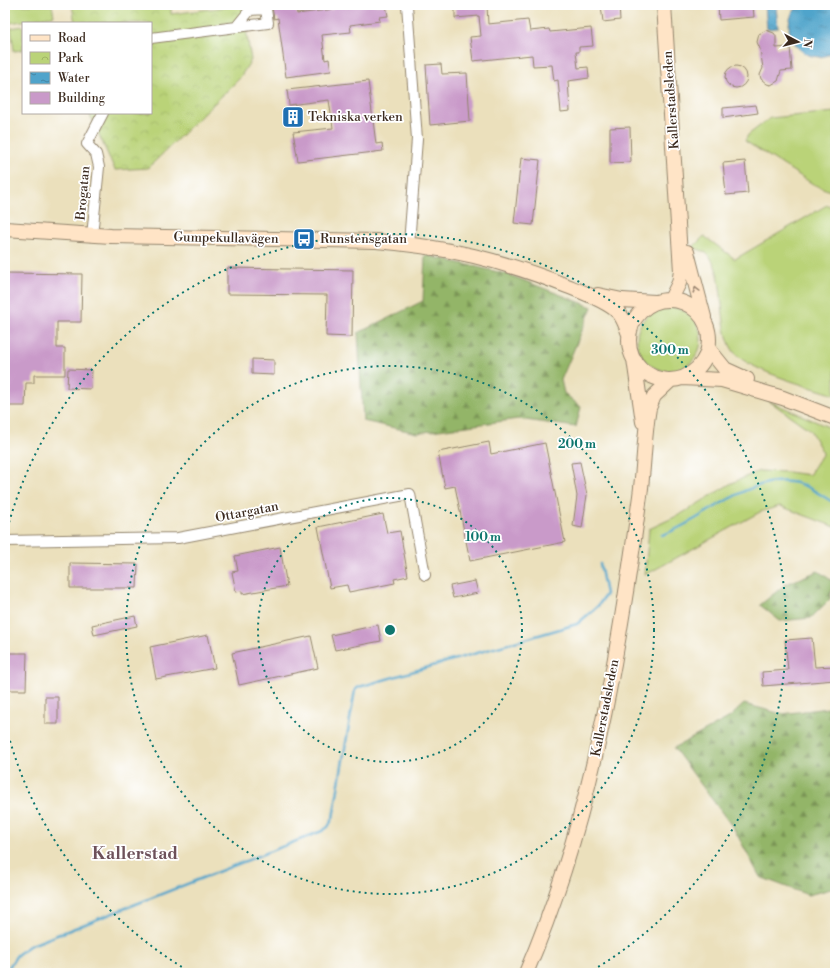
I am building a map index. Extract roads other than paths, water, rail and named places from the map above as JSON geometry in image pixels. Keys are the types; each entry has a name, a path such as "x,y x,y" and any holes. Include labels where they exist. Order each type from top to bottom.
{"main road":[{"name":"Kallerstadsleden","path":"664,5 678,195 681,271 679,283 671,299"},
{"name":"Kallerstadsleden","path":"678,195 688,256 706,323"},
{"name":"Gumpekullavägen","path":"5,229 92,236 376,241 460,251 490,259 584,293 618,312 629,334"},
{"name":"Gumpekullavägen","path":"584,293 622,300 655,302"},
{"path":"676,379 699,366 708,348 709,335 706,323 692,306 671,299 655,302 646,307 638,314 632,323 629,334 630,346 634,358 640,368 649,374 660,378 676,379 722,380 776,396 835,418"},
{"path":"708,348 725,369 742,378 835,408"},
{"name":"Kallerstadsleden","path":"634,358 645,434"},
{"name":"Kallerstadsleden","path":"526,973 563,873 589,788 606,705 633,546 641,494 645,434 649,408 654,396 676,379"}],"street":[{"path":"407,5 417,139 409,244"},
{"path":"152,38 237,26"},
{"name":"Brogatan","path":"92,236 100,167 96,154 86,144 102,114"},
{"name":"Ottargatan","path":"5,541 178,538 410,494 425,575"}],"water":[{"path":"765,5 776,5 778,28 767,29"},
{"path":"800,5 835,5 835,51 824,56 813,56 803,52 795,44 790,35 789,25 792,14"}],"waterway":[{"path":"662,535 693,520 740,493 756,486 773,482 790,482 801,484 831,501"},
{"path":"5,973 17,955 29,946 322,831 328,827 333,818 355,690 359,687 577,624 598,606 606,594 600,564"}],"place":[{"name":"Tekniska verken","path":"293,117"},
{"name":"Runstensgatan","path":"304,239"}],"district":[{"name":"Kallerstad","path":"135,854"}]}
